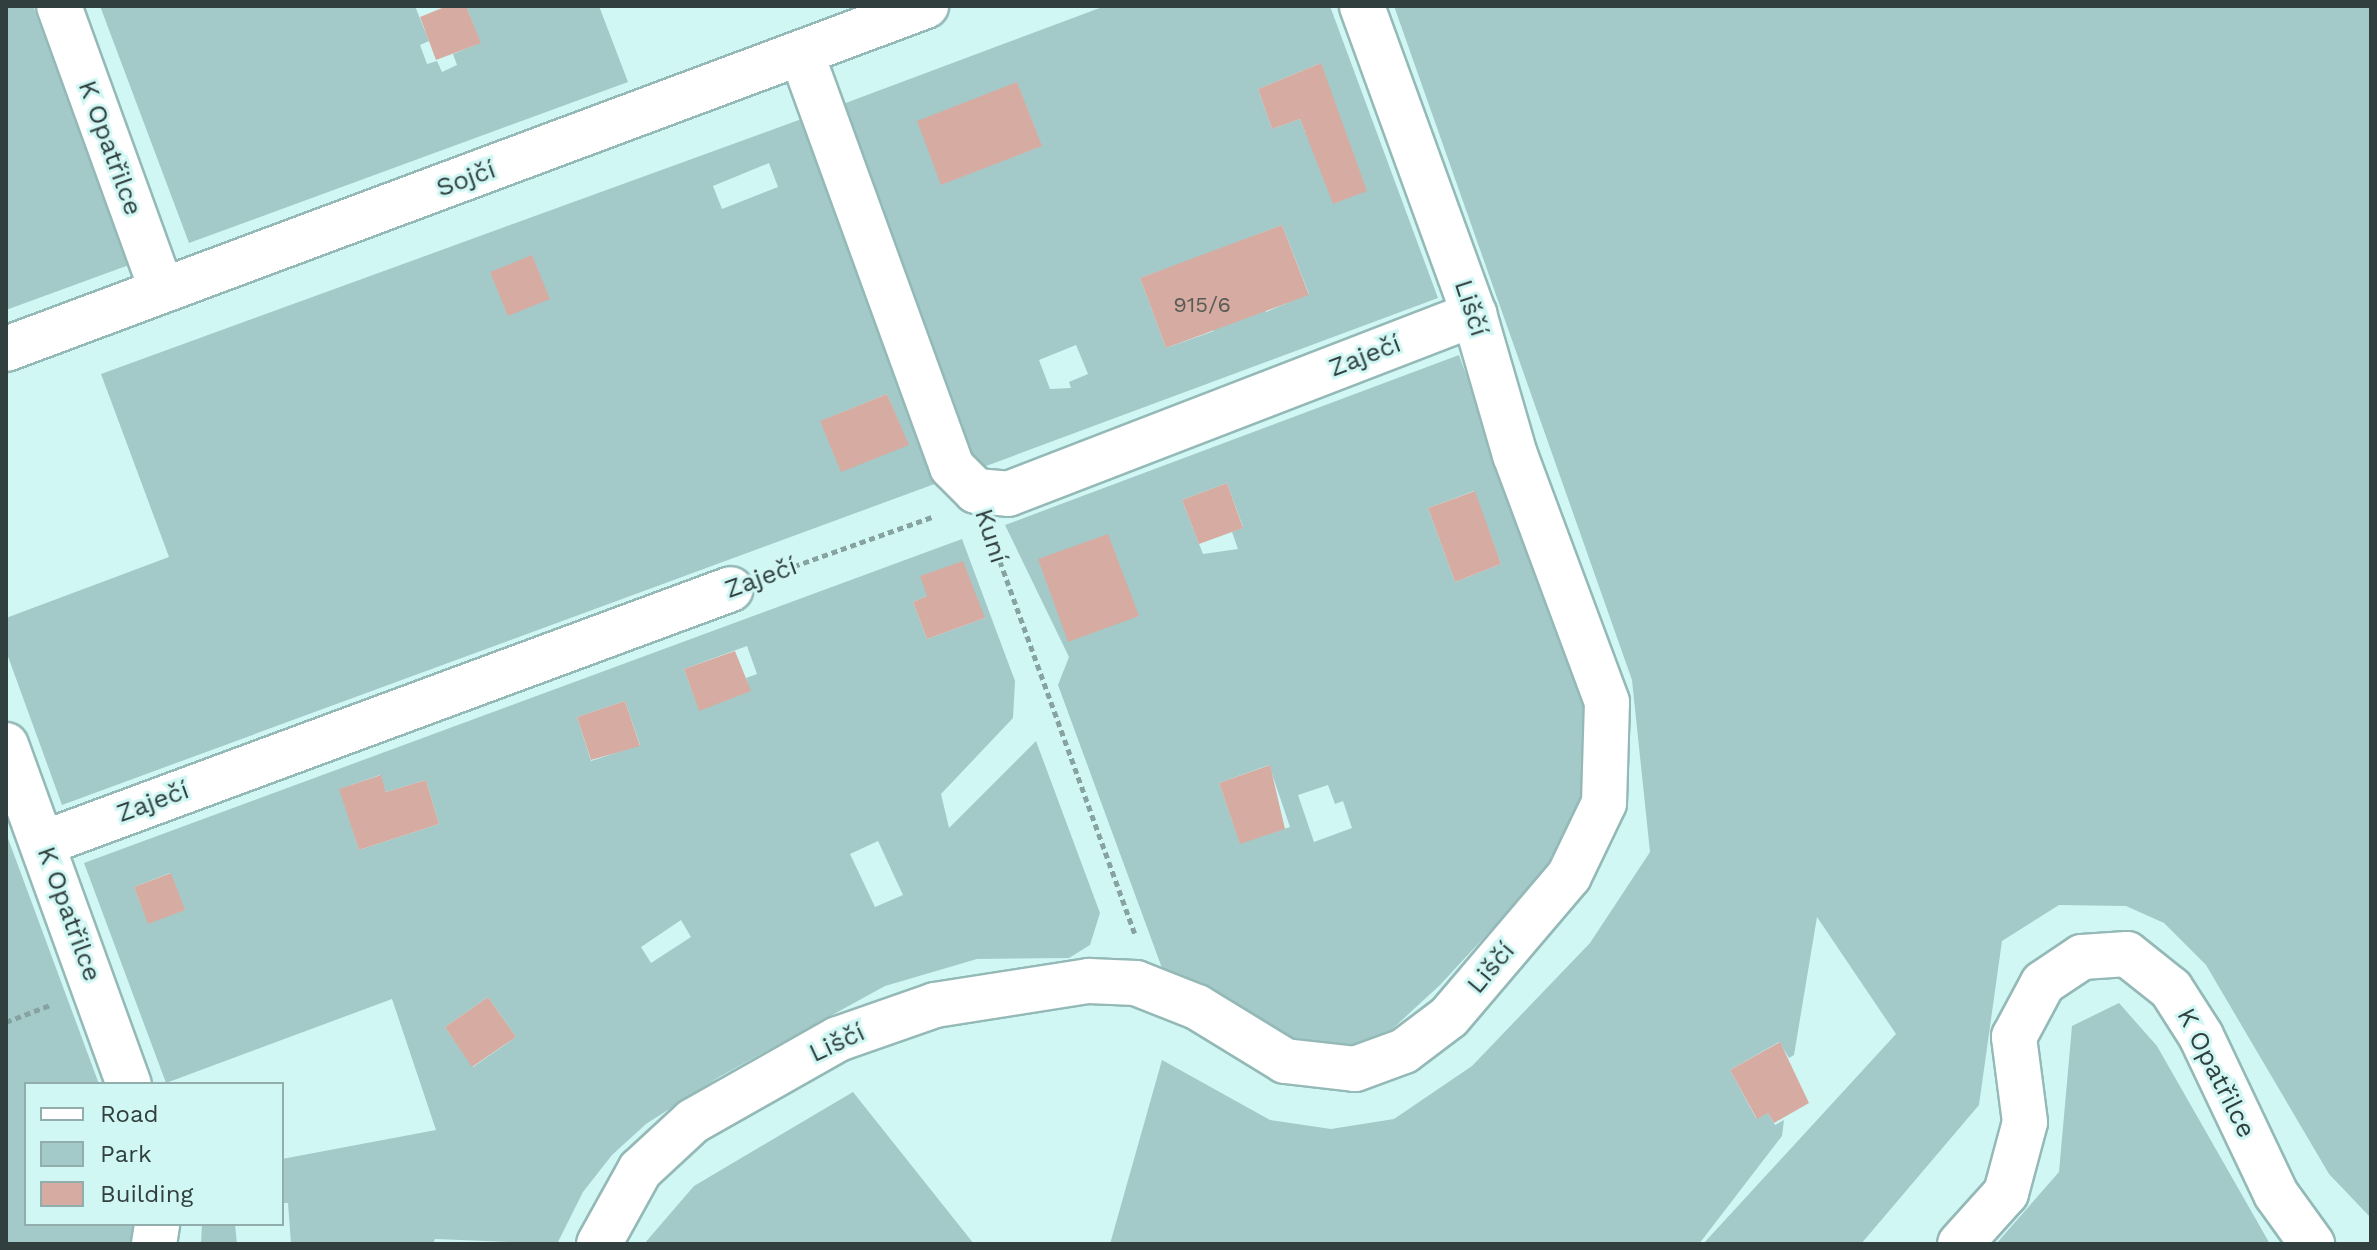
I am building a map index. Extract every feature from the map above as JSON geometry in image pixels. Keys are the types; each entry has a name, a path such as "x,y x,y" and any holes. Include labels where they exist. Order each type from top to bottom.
{"street":[{"name":"K Opatřilce","path":"59,6 162,290"},
{"name":"Sojčí","path":"6,349 802,55 926,6"},
{"name":"Liščí","path":"599,1244 640,1170 693,1121 838,1039 935,1005 1089,981 1136,983 1197,1007 1285,1061 1355,1069 1404,1051 1449,1017 1569,876 1604,803 1607,702 1515,455 1474,314 1362,6"},
{"name":"Kuní","path":"802,55 952,467 976,491"},
{"name":"Zaječí","path":"976,491 1008,494 1474,314"},
{"name":"Zaječí","path":"44,843 731,589"},
{"name":"K Opatřilce","path":"6,745 128,1082"},
{"name":"K Opatřilce","path":"1960,1244 2006,1193 2025,1122 2014,1037 2043,983 2082,957 2127,954 2171,989 2201,1036 2276,1194 2312,1244"}],"path":[{"name":"Zaječí","path":"731,589 949,511 976,491"},
{"name":"Kuní","path":"976,491 1023,638 1138,943 1136,983"}],"green space":[{"path":"6,6 33,6 129,265 6,310"},
{"path":"100,6 415,6 429,41 420,45 427,64 437,61 442,72 457,65 453,54 480,43 466,6 599,6 628,82 189,243"},
{"path":"1105,6 1330,6 1438,298 978,469 843,104","holes":["1321,63 1305,132 1300,119 1272,129 1258,89","1017,83 1041,146 942,184","1282,225 1309,294 1266,312 1238,242","1188,261 1214,331 1166,348 1140,278","1076,345 1088,374 1069,382 1071,388 1050,389 1039,360"]},
{"path":"1394,6 2371,6 2371,1218 2329,1174 2206,965 2164,923 2126,906 2059,905 2002,941 1979,1105 1861,1244 1703,1244 1896,1034 1817,917 1794,1055 1789,1058 1779,1042 1730,1070 1756,1118 1768,1113 1775,1125 1784,1120 1782,1136 1699,1244 1110,1244 1162,1060 1270,1120 1331,1129 1394,1119 1472,1066 1590,943 1650,852 1632,680"},
{"path":"807,117 940,482 62,805 6,651 6,618 169,557 101,374","holes":["769,163 778,187 722,209 713,186","887,394 908,445 820,421 821,421"]},
{"path":"1459,355 1580,685 1591,738 1590,778 1563,852 1440,985 1377,1043 1318,1053 1166,979 1058,685 1069,657 1005,525","holes":["1227,483 1243,527 1232,532 1238,549 1203,554 1182,500","1474,491 1501,564 1455,582 1428,508","1269,765 1290,827 1240,843 1219,783","1328,785 1335,804 1343,801 1352,828 1314,842 1298,795"]},
{"path":"962,539 1015,681 1013,718 941,794 949,828 1036,741 1100,913 1090,945 1069,958 977,959 885,986 719,1077 646,1124 612,1155 583,1192 557,1244 435,1239 433,1244 291,1244 288,1203 284,1203 284,1159 436,1130 392,999 166,1082 84,863","holes":["927,596 985,618 927,639 913,602","747,646 757,674 746,678 750,691 699,710 684,669","625,701 640,745 591,761 577,717","380,775 386,792 426,780 439,824 359,850 340,789","878,841 903,895 875,907 850,854","170,873 184,910 148,923 134,887","681,920 691,937 651,963 641,947","488,997 516,1037 473,1067 445,1027"]},
{"path":"6,833 98,1082 24,1082 24,1226 136,1226 135,1244 6,1244"},
{"path":"2119,1003 2157,1046 2270,1244 1996,1244 2059,1172 2072,1026"},
{"path":"853,1092 974,1244 644,1244 694,1186"},
{"path":"202,1226 235,1226 237,1244 201,1244"}],"building":[{"path":"447,6 466,6 481,43 436,60 420,17"},
{"path":"1321,63 1367,191 1333,204 1300,119 1272,129 1258,89"},
{"path":"1017,82 1042,146 941,185 917,121"},
{"path":"1282,225 1309,295 1166,348 1140,278"},
{"path":"532,255 550,299 508,316 490,272"},
{"path":"887,394 909,445 841,472 820,421"},
{"path":"1227,483 1243,528 1199,544 1182,500"},
{"path":"1475,491 1501,564 1455,582 1428,508"},
{"path":"1108,534 1139,616 1068,642 1038,559"},
{"path":"963,561 985,618 927,639 913,602 927,596 920,576"},
{"path":"735,651 751,691 699,711 684,669"},
{"path":"625,701 640,746 591,760 577,717"},
{"path":"1270,765 1285,829 1240,844 1219,783"},
{"path":"381,775 386,792 426,780 439,824 359,850 339,789"},
{"path":"171,873 185,910 148,924 134,887"},
{"path":"488,997 516,1037 472,1067 445,1027"},
{"path":"1780,1042 1809,1103 1774,1123 1768,1113 1757,1119 1730,1070"}]}
